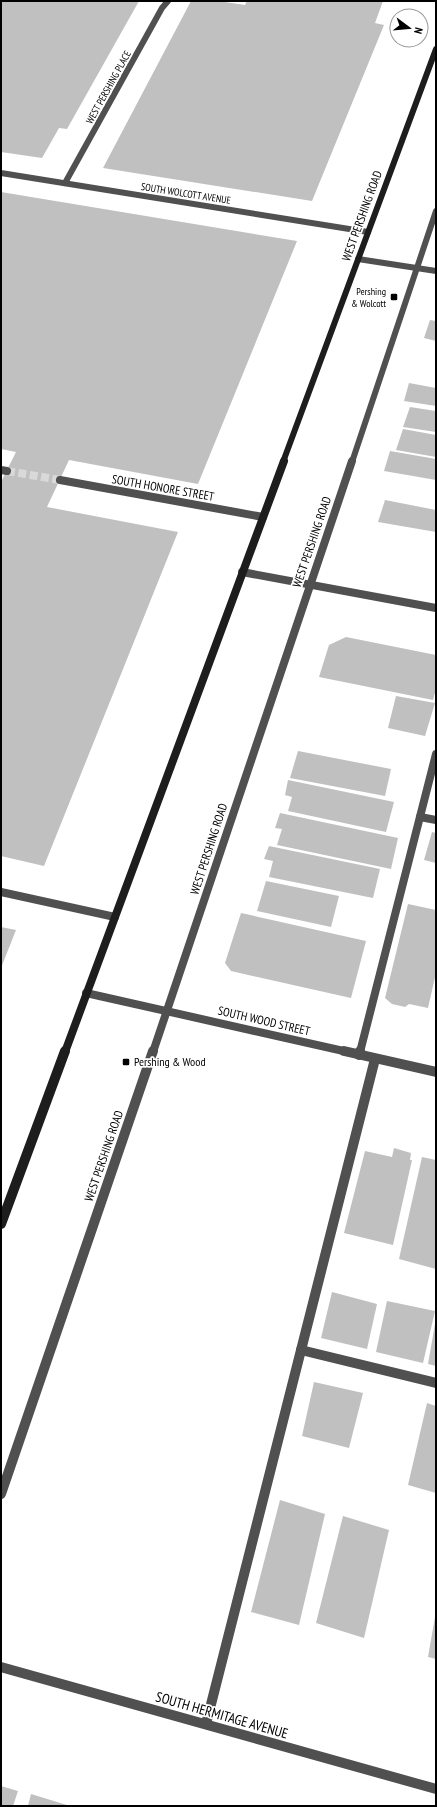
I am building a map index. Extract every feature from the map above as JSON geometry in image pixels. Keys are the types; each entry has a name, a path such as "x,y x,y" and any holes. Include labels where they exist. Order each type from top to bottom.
{"main road":[{"name":"WEST PERSHING ROAD","path":"1,1224 436,49"}],"street":[{"name":"WEST PERSHING PLACE","path":"65,183 162,8 168,1"},
{"name":"SOUTH WOLCOTT AVENUE","path":"1,173 368,232"},
{"name":"WEST PERSHING ROAD","path":"1,1494 167,1011 436,211"},
{"path":"358,259 436,271"},
{"name":"SOUTH HONORE STREET","path":"60,480 263,517"},
{"path":"242,572 436,608"},
{"path":"359,1054 436,754"},
{"path":"420,817 436,820"},
{"path":"1,892 114,917"},
{"name":"SOUTH WOOD STREET","path":"86,993 436,1072"},
{"path":"206,1724 375,1058"},
{"path":"301,1350 436,1383"},
{"name":"SOUTH HERMITAGE AVENUE","path":"1,1667 436,1790"}],"building":[{"path":"1,1 139,1 67,129 59,128 42,158 1,152"},
{"path":"191,1 218,1 245,5 247,1 383,1 375,23 384,25 312,201 103,168"},
{"path":"1,192 297,241 198,484 69,460 47,507 178,532 44,866 1,856 1,482 16,452 1,449"},
{"path":"430,320 436,321 436,341 424,338"},
{"path":"409,383 436,388 436,406 404,401"},
{"path":"410,407 436,411 436,432 403,427"},
{"path":"403,429 436,435 436,457 396,450"},
{"path":"390,451 436,459 436,480 384,471"},
{"path":"385,500 436,510 436,532 378,522"},
{"path":"346,637 436,655 436,689 433,700 319,677 329,645"},
{"path":"396,696 435,703 425,736 388,728"},
{"path":"298,751 391,769 385,796 290,778"},
{"path":"288,780 394,802 386,832 288,811 292,797 285,795"},
{"path":"280,813 398,838 391,869 277,845 282,829 275,828"},
{"path":"432,832 436,833 436,863 424,860"},
{"path":"269,846 380,869 373,898 269,877 273,861 264,859"},
{"path":"266,881 339,896 331,927 257,911"},
{"path":"408,904 436,910 436,973 428,1008 409,1004 405,1007 392,1004 385,998"},
{"path":"241,913 366,941 351,998 231,971 225,963"},
{"path":"1,927 16,930 1,968"},
{"path":"394,1148 411,1153 410,1160 412,1160 393,1245 344,1233 365,1151 392,1157"},
{"path":"422,1157 436,1160 436,1269 399,1259"},
{"path":"332,1292 377,1304 367,1349 321,1338"},
{"path":"387,1301 435,1311 423,1363 376,1352"},
{"path":"436,1324 436,1366 428,1364"},
{"path":"314,1382 363,1393 349,1448 302,1436"},
{"path":"427,1403 436,1406 436,1493 408,1485"},
{"path":"280,1500 325,1514 299,1625 251,1612"},
{"path":"343,1516 389,1530 364,1638 316,1623"},
{"path":"436,1617 436,1659 428,1657"},
{"path":"1,1786 18,1791 13,1806 1,1806"},
{"path":"31,1794 70,1806 28,1806"}],"tunnel":[{"path":"7,471 60,480"}],"place":[{"name":"Pershing & Wolcott","path":"394,297"},
{"name":"Pershing & Wood","path":"126,1062"}]}
